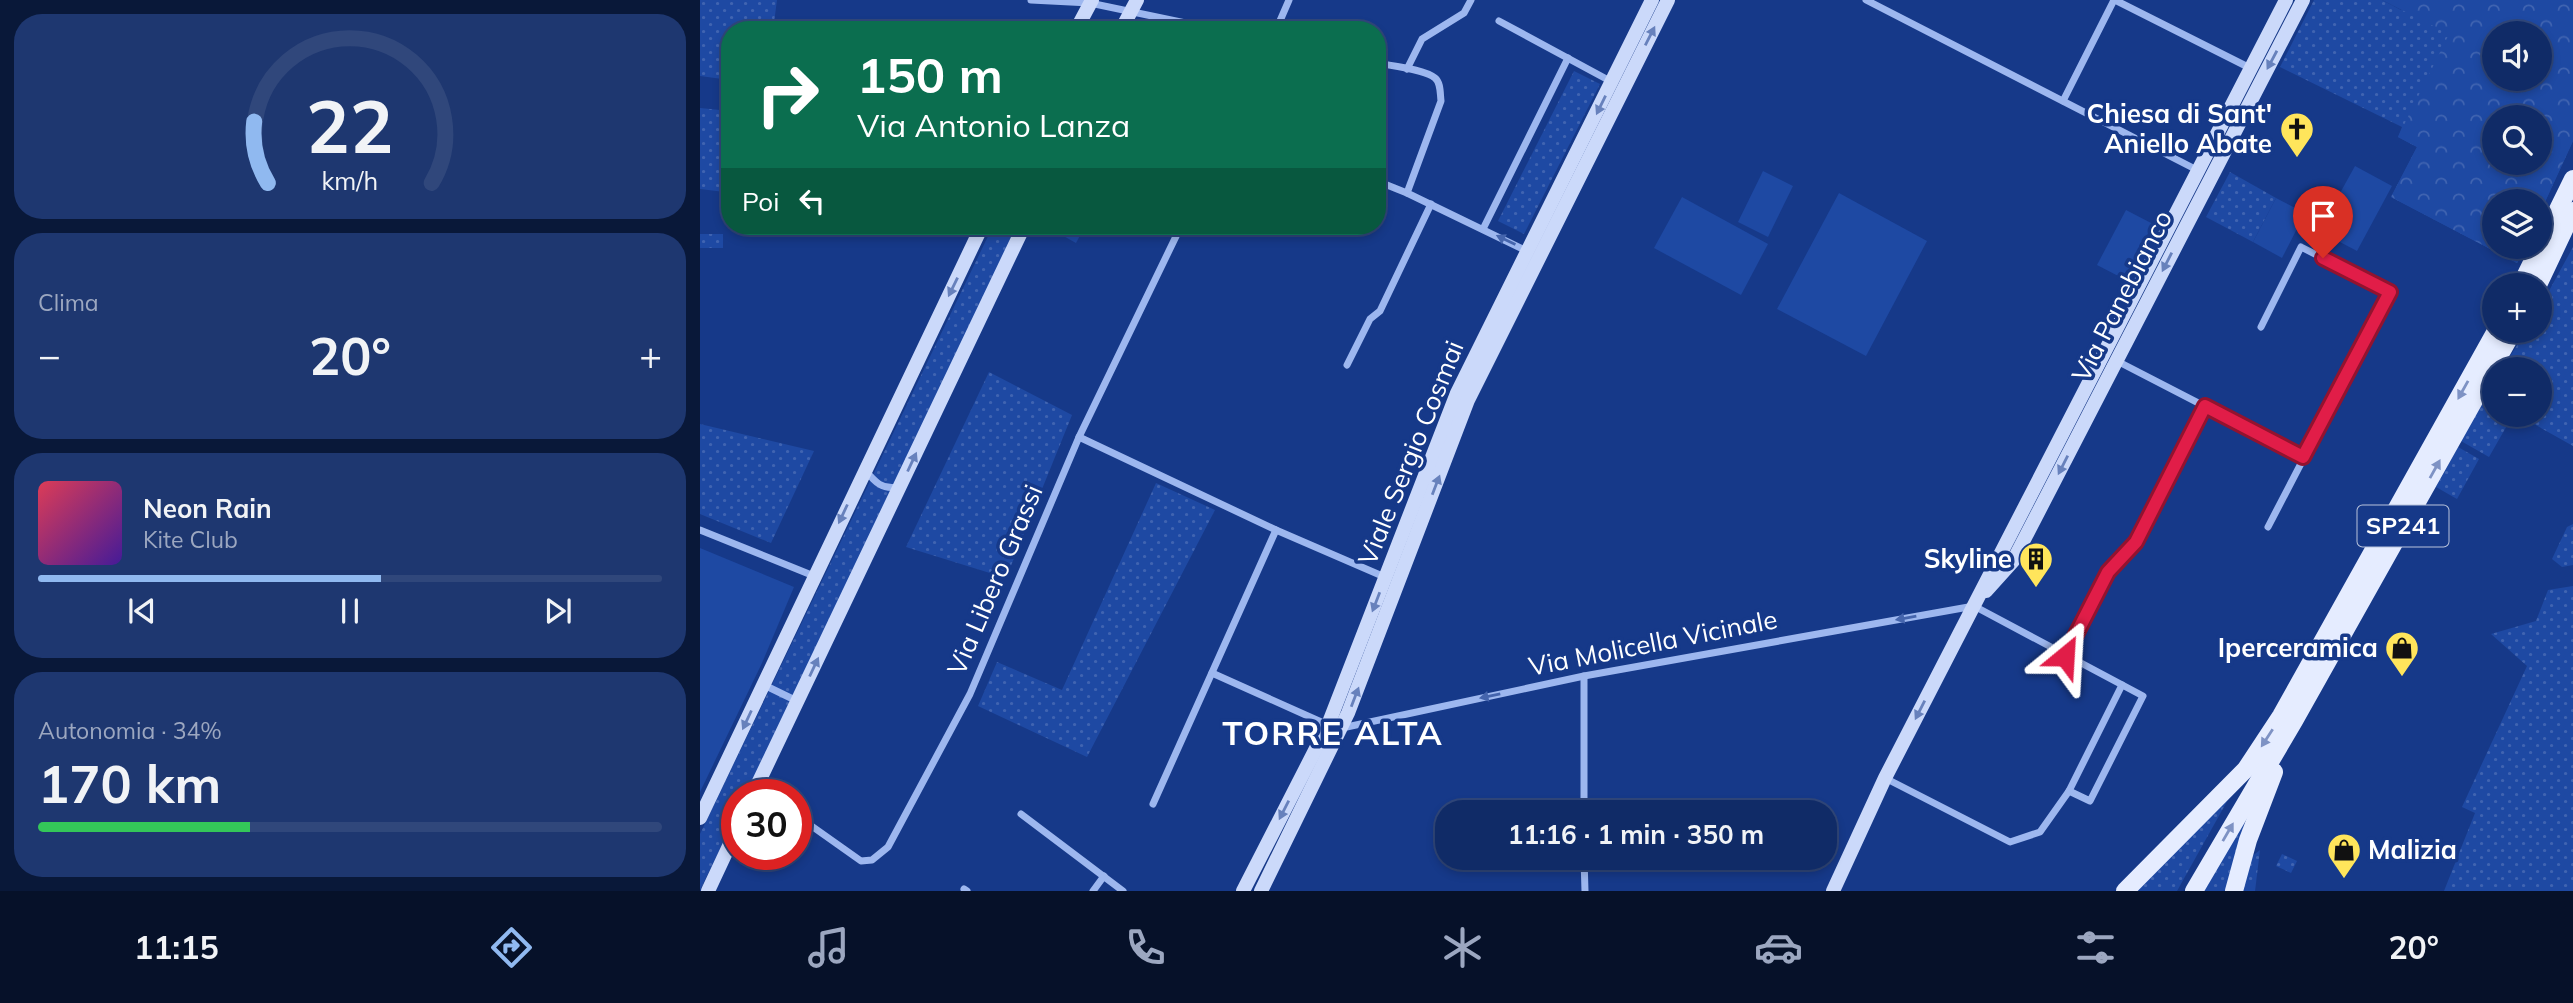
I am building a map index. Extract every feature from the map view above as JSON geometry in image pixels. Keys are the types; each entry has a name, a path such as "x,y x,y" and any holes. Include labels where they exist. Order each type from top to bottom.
{"main road":[{"path":"2527,273 2573,179"},
{"path":"2544,273 2573,211"},
{"path":"2124,891 2246,769 2281,716 2489,343"},
{"name":"SP241","path":"2194,891 2294,721 2506,343"},
{"path":"2234,891 2248,840 2294,721"}],"street":[{"path":"1031,0 1135,6 1188,21"},
{"path":"1280,21 1289,0"},
{"path":"1407,69 1422,39 1464,13 1471,0"},
{"name":"Viale Sergio Cosmai","path":"1243,891 1335,727 1385,577 1457,393 1652,0"},
{"name":"Viale Sergio Cosmai","path":"1261,891 1399,583 1468,400 1668,0"},
{"path":"1866,0 2205,174"},
{"path":"2063,101 2114,0 2251,68"},
{"name":"Via Panebianco","path":"1973,606 2013,562 2116,360 2205,174 2251,68 2286,0"},
{"name":"Via Panebianco","path":"1833,891 1885,778 1973,606 2205,174 2304,0"},
{"path":"1081,21 1091,2"},
{"path":"1499,21 1612,82"},
{"path":"1483,229 1568,58"},
{"path":"1386,65 1435,78 1440,90 1441,100 1407,193"},
{"path":"1386,185 1529,252"},
{"path":"1347,365 1370,319 1380,311 1431,204"},
{"path":"700,818 978,235"},
{"path":"765,779 798,701 1020,235"},
{"name":"Via Libero Grassi","path":"812,826 861,861 872,860 888,847 970,694 1079,437 1177,235"},
{"path":"2261,327 2301,247 2390,292 2268,527"},
{"path":"2116,360 2303,457"},
{"path":"2065,656 2108,572 2136,542 2205,406"},
{"path":"1079,437 1276,530 1399,583"},
{"path":"864,470 875,482 887,489 900,487"},
{"path":"700,530 814,576"},
{"path":"1153,804 1276,530"},
{"path":"1973,606 2143,696 2090,801 2068,790"},
{"name":"Via Molicella Vicinale","path":"1335,727 1584,676 1973,606"},
{"path":"1212,673 1335,727"},
{"path":"1584,676 1584,800"},
{"path":"1885,778 2010,842 2040,832 2068,790 2120,684"},
{"path":"764,685 798,701"},
{"path":"1021,814 1124,891"},
{"path":"708,891 721,863"},
{"path":"1584,870 1585,891"},
{"path":"1839,873 1844,891"},
{"path":"1093,891 1104,877"}],"green space":[{"path":"700,0 777,0 774,21 721,21 721,79 700,76"},
{"path":"2314,0 2382,0 2401,10 2448,10 2482,123 2482,175 2552,175 2552,105 2539,105 2539,91 2552,91 2551,21 2573,0 2573,141 2551,189 2482,189 2482,245 2391,197 2417,147 2398,137 2402,127 2280,67"},
{"path":"2382,0 2573,0 2573,141 2551,189 2482,189 2482,245 2391,197 2417,147 2398,137 2449,34"},
{"path":"1574,71 1600,84 1524,234 1498,221"},
{"path":"700,108 721,110 721,192 700,189"},
{"path":"2355,166 2392,186 2357,251 2319,231"},
{"path":"1763,171 1793,186 1768,237 1738,222"},
{"path":"2230,172 2276,198 2253,242 2206,217"},
{"path":"1839,193 1927,241 1866,356 1777,309"},
{"path":"1682,197 1768,244 1741,295 1654,248"},
{"path":"2276,198 2305,213 2282,258 2253,242"},
{"path":"2126,210 2153,224 2124,279 2097,265"},
{"path":"700,234 723,235 723,248 700,248"},
{"path":"989,235 1015,235 753,779 727,779"},
{"path":"1062,235 1080,235 1076,243"},
{"path":"2573,247 2573,446 2539,427 2552,427 2552,357 2510,357 2518,343 2552,343 2552,285"},
{"path":"989,372 1072,415 1006,578 906,547"},
{"path":"2482,404 2482,427 2506,427 2489,457 2461,441"},
{"path":"700,424 814,451 771,543 700,514"},
{"path":"2458,447 2479,459 2457,499 2436,487"},
{"path":"1156,483 1215,510 1087,757 978,706 997,662 1062,690"},
{"path":"2573,524 2573,565 2562,567 2552,559 2567,527"},
{"path":"700,548 794,587 762,663 700,792"},
{"path":"2573,586 2573,891 2444,891 2475,813 2462,807 2527,666 2491,634 2536,621 2548,590"},
{"path":"721,790 721,847 700,890 700,834"},
{"path":"2230,796 2177,891 2137,891"},
{"path":"2248,809 2227,891 2202,891"},
{"path":"2260,850 2255,891 2242,891 2251,857"},
{"path":"2282,854 2297,861 2291,873 2276,866"}],"place":[{"name":"Chiesa di Sant' Aniello Abate","path":"2297,159"},
{"name":"Skyline","path":"2036,589"},
{"name":"Iperceramica","path":"2402,678"},
{"name":"Malizia","path":"2344,880"}],"district":[{"name":"TORRE ALTA","path":"1333,733"}],"route":[{"path":"2065,656 2108,572 2136,542 2205,406 2303,457 2390,292 2323,258"}]}
